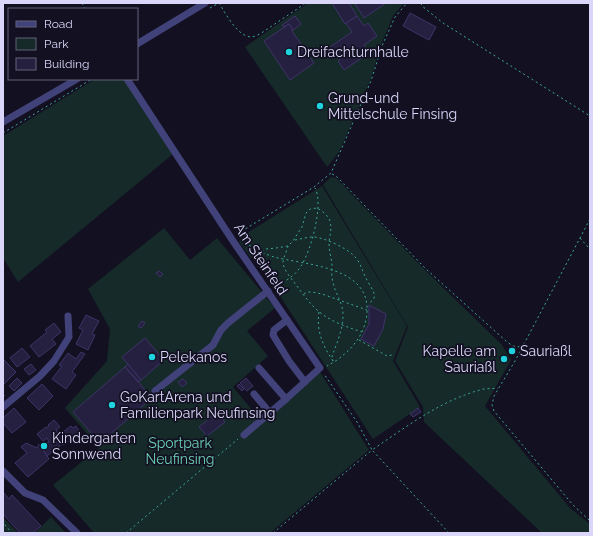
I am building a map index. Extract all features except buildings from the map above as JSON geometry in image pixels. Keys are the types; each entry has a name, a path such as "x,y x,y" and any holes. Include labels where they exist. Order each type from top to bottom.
{"street":[{"path":"138,43 205,3"},
{"path":"3,122 75,80"},
{"name":"Am Steinfeld","path":"128,80 232,239 320,368"},
{"path":"155,391 213,345 221,330 228,323 268,291"},
{"path":"3,407 40,376 54,361 69,337 68,316"},
{"path":"288,320 274,330 273,335 289,361 305,382"},
{"path":"258,368 286,399"},
{"path":"244,435 320,368"},
{"path":"254,394 270,412"},
{"path":"3,471 25,493 43,500 77,533"}],"path":[{"path":"219,3 238,31 244,36 253,37 260,34 304,3"},
{"path":"232,239 314,187 331,173 371,81 382,46 395,17 407,3"},
{"path":"421,3 422,6 443,23 590,116"},
{"path":"3,133 90,80"},
{"path":"331,173 336,176 426,270 501,337 518,348 524,343"},
{"path":"268,291 275,288 296,273 307,254 316,223 318,200 314,187"},
{"path":"333,362 332,356 342,325 343,308 333,285 329,241 331,233 330,219 323,211 317,208 310,209 306,214 302,227 288,246 283,262 284,267 303,294 319,312 331,320 342,325 362,332"},
{"path":"590,219 494,396 492,405 494,411 572,505 590,521"},
{"path":"293,241 317,237 347,250 360,263 373,290 374,297 371,302 367,303"},
{"path":"580,238 590,248"},
{"path":"232,239 240,240 272,256 312,264 332,270 356,282 362,290 367,303 367,310 366,321 358,340 342,356 323,369 320,368 357,422 372,450 449,533"},
{"path":"262,252 266,249 288,246"},
{"path":"303,294 312,292 367,310"},
{"path":"319,312 319,335 333,362"},
{"path":"358,340 387,356 392,355"},
{"path":"273,533 372,450 411,424 446,402 481,390 499,388"},
{"path":"126,533 244,435"},
{"path":"3,520 5,525 12,533"}],"green space":[{"name":"Grund-und Mittelschule Finsing","path":"304,3 404,3 393,16 381,45 370,81 339,152 327,167 245,47 305,5"},
{"path":"93,80 125,80 173,154 18,282 3,258 3,136"},
{"path":"331,177 336,178 423,268 502,345 511,360 485,406 570,508 590,524 590,533 542,533 424,422 423,407 395,361 408,327 323,185"},
{"path":"322,186 407,326 393,361 420,407 373,439 254,256 251,258 239,242 241,237"},
{"name":"Sportpark Neufinsing","path":"164,228 190,260 217,238 275,308 247,331 268,356 233,387 262,422 320,372 369,450 270,533 94,533 53,485 99,448 65,408 107,361 110,329 88,289"},
{"path":"3,517 18,533 3,533"},
{"path":"51,517 66,533 35,533"}],"place":[{"name":"Dreifachturnhalle","path":"289,52"},
{"name":"Grund-und Mittelschule Finsing","path":"320,106"},
{"name":"Sauriaßl","path":"512,351"},
{"name":"Pelekanos","path":"152,357"},
{"name":"Kapelle am Sauriaßl","path":"504,359"},
{"name":"GoKartArena und Familienpark Neufinsing","path":"112,405"},
{"name":"Kindergarten Sonnwend","path":"44,446"}]}
